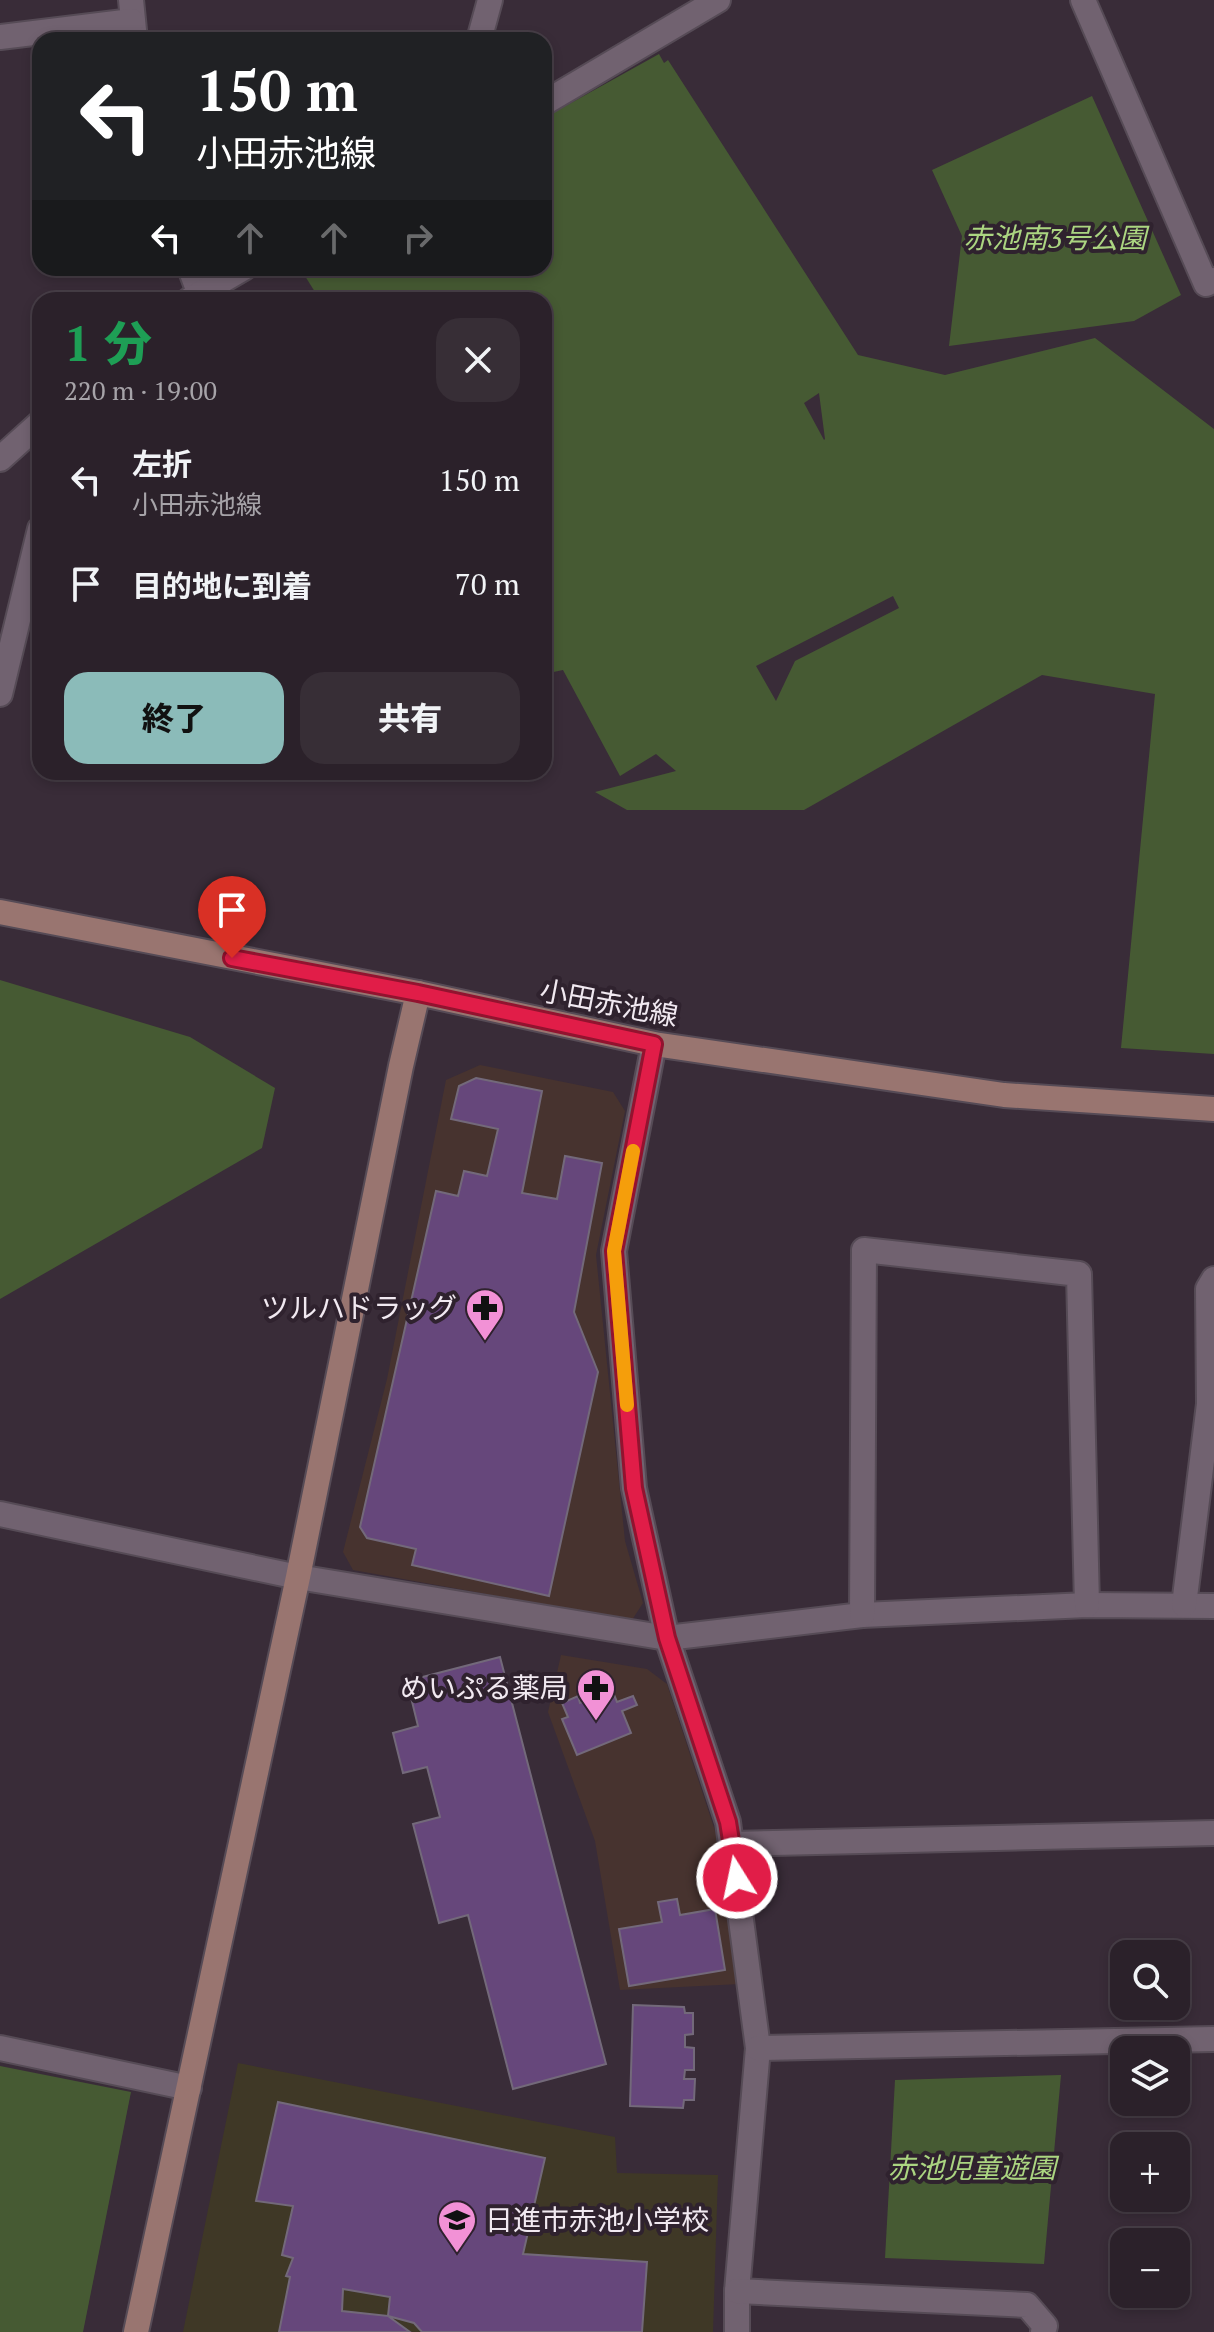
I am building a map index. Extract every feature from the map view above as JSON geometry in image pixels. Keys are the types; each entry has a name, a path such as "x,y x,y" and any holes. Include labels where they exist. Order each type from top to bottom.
{"street":[{"path":"481,32 490,0"},
{"path":"552,98 718,0"},
{"path":"1083,0 1206,284 1214,280"},
{"path":"39,32 133,20"},
{"path":"0,37 32,33"},
{"path":"201,292 230,276"},
{"path":"0,459 32,430"},
{"path":"0,694 32,562"},
{"name":"小田赤池線","path":"0,912 418,993 654,1044 1004,1095 1214,1109"},
{"path":"136,2332 298,1577 418,993"},
{"path":"654,1044 614,1251 634,1488 667,1638 728,1822 758,2048 737,2291 737,2332"},
{"path":"862,1615 864,1250 1079,1274 1087,1605"},
{"path":"1184,1605 1212,1404 1208,1289 1214,1279"},
{"path":"0,1514 298,1577 667,1638 862,1615 1087,1605 1214,1606"},
{"path":"731,1844 1214,1833"},
{"path":"758,2048 1214,2039"},
{"path":"0,2048 189,2088"},
{"path":"737,2291 1027,2305 1045,2326 1043,2332"}],"shaded area":[{"path":"480,1065 613,1092 625,1111 596,1255 625,1541 643,1603 632,1620 353,1570 343,1552 387,1379 446,1080"},
{"path":"561,1655 647,1669 667,1684 716,1834 740,1984 620,1990 595,1841 548,1712"},
{"name":"日進市赤池小学校","path":"238,2063 615,2137 617,2173 718,2175 713,2332 183,2332"}],"green space":[{"path":"659,54 664,63 668,60 858,355 945,375 1095,338 1214,429 1214,1054 1121,1048 1155,694 1042,675 804,810 627,810 595,792 676,771 656,754 620,776 563,670 552,672 552,292 315,292 305,276 552,276 552,114","holes":["819,393 825,439 804,403","893,596 899,608 795,661 776,701 756,666"]},
{"name":"赤池南3号公園","path":"1092,96 1181,295 1134,321 949,346 962,236 932,170"},
{"path":"0,980 190,1037 275,1088 262,1148 0,1299"},
{"path":"0,2066 131,2092 83,2332 0,2332"},
{"name":"赤池児童遊園","path":"1061,2075 1044,2264 885,2258 895,2080"}],"building":[{"path":"476,1078 542,1091 522,1193 557,1199 565,1156 602,1163 574,1312 598,1372 549,1596 412,1565 416,1549 367,1538 360,1527 436,1191 458,1196 464,1171 487,1176 498,1129 451,1119 459,1086"},
{"path":"500,1657 606,2064 513,2089 468,1915 439,1923 413,1824 440,1817 427,1767 403,1773 393,1733 418,1726 407,1681"},
{"path":"612,1690 617,1702 633,1696 637,1705 622,1711 631,1733 577,1755 562,1719 568,1717 562,1703 578,1696 580,1703"},
{"path":"677,1899 680,1915 715,1909 725,1970 629,1986 619,1929 662,1922 658,1902"},
{"path":"633,2005 684,2007 685,2013 693,2013 693,2034 685,2035 685,2047 694,2048 694,2070 685,2070 684,2079 695,2079 694,2100 684,2100 683,2108 630,2106"},
{"path":"278,2102 545,2158 523,2254 647,2262 642,2332 422,2332 414,2323 388,2316 410,2332 279,2332 290,2277 286,2276 293,2258 282,2255 293,2206 256,2201","holes":["343,2289 390,2297 388,2316 342,2311"]}],"slow traffic":[{"path":"627,1405 614,1251 633,1151"}],"place":[{"name":"ツルハドラッグ","path":"485,1342"},
{"name":"めいぷる薬局","path":"596,1722"},
{"name":"日進市赤池小学校","path":"457,2254"}],"route":[{"path":"232,958 418,993 654,1044 614,1251 634,1488 667,1638 728,1822 737,1878"}]}
